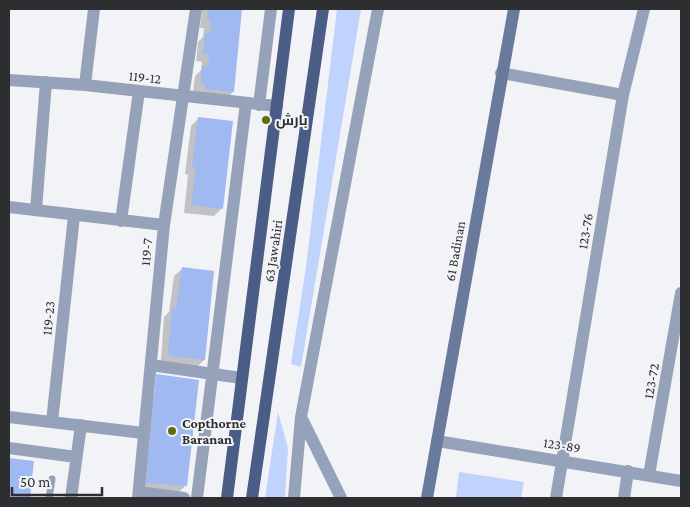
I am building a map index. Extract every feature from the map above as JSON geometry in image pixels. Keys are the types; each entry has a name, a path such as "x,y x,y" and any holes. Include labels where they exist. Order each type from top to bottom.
{"main road":[{"name":"63 Jawahiri","path":"227,498 289,9"},
{"name":"63 Jawahiri","path":"252,498 323,9"}],"street":[{"path":"85,85 94,9"},
{"name":"119-7","path":"138,495 164,225 181,96 196,9"},
{"path":"197,498 212,374 252,104 271,9"},
{"path":"294,498 301,417 378,9"},
{"name":"61 Badinan","path":"427,498 514,9"},
{"name":"123-76","path":"556,498 622,95 644,9"},
{"path":"501,74 622,95"},
{"name":"119-12","path":"9,80 85,85 277,106"},
{"path":"36,210 46,82"},
{"path":"121,220 139,91"},
{"path":"9,207 164,225"},
{"name":"119-23","path":"52,422 74,216"},
{"name":"123-72","path":"649,475 681,293"},
{"path":"151,366 241,378"},
{"path":"9,417 143,432"},
{"path":"301,417 341,498"},
{"path":"71,498 80,425"},
{"name":"123-89","path":"437,441 681,480"},
{"path":"9,448 76,458"},
{"path":"624,498 628,471"},
{"path":"138,495 184,498"}],"lane":[{"path":"49,498 52,479"}],"shaded area":[{"path":"337,9 361,9 301,367 291,364 306,267"},
{"path":"278,412 288,448 285,498 265,498"},
{"path":"459,472 524,482 521,498 456,498"}],"building":[{"path":"208,9 242,9 234,92 204,89 205,85 201,84 202,66 208,67 209,55 203,54 205,33 210,33 211,21 207,20"},
{"path":"198,117 233,121 223,209 191,205 196,167 192,167"},
{"path":"182,267 214,271 205,360 170,356 168,352 172,308 176,308"},
{"name":"Copthorne Baranan","path":"156,374 199,380 187,486 146,483"},
{"path":"9,458 34,461 30,498 9,498"}],"place":[{"name":"بارش","path":"266,120"},
{"name":"Copthorne Baranan","path":"172,431"}]}
